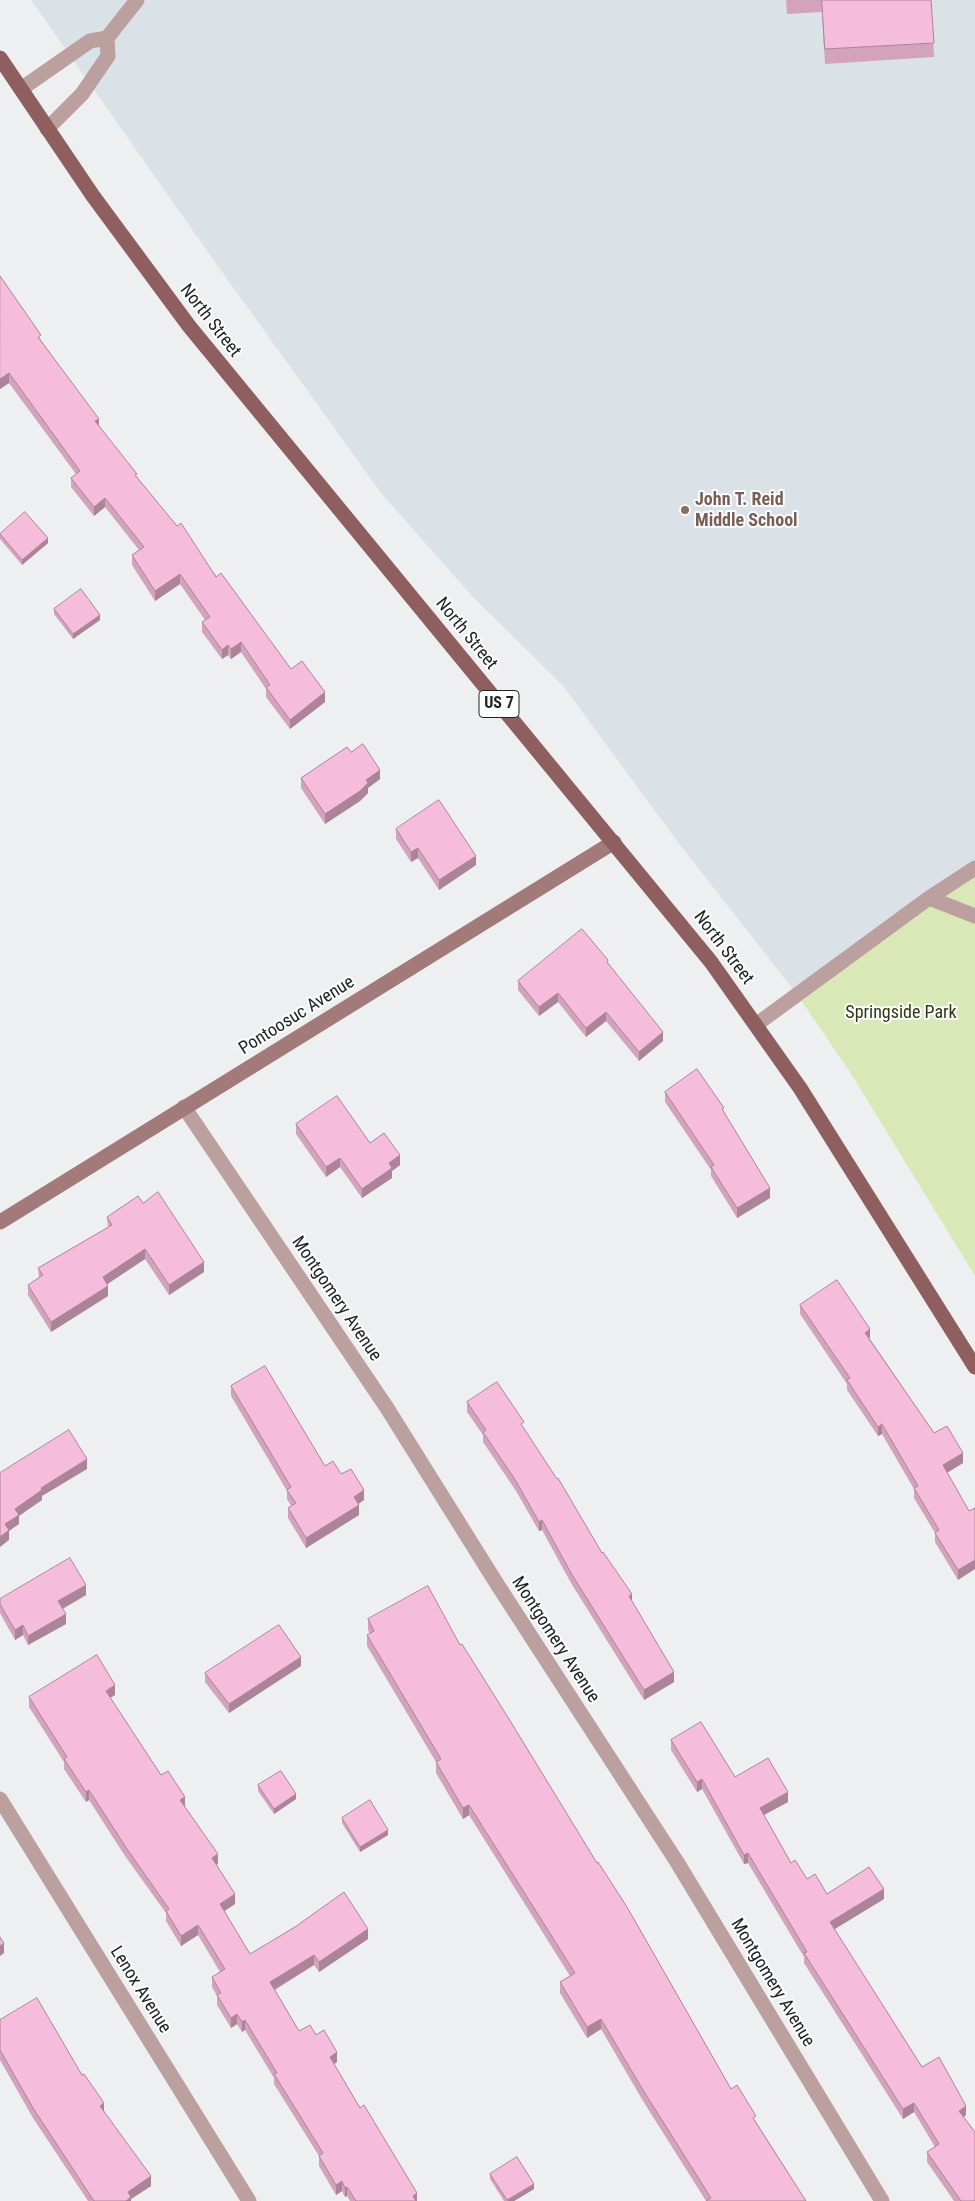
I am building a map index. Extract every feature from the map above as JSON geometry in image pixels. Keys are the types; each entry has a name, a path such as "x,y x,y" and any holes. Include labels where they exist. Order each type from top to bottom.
{"main road":[{"name":"North Street","path":"0,58 92,196 195,333 711,962 757,1024 805,1096 975,1367"}],"street":[{"path":"47,129 82,94 103,64 108,56 107,38 137,0"},
{"path":"21,90 90,41 107,38"},
{"name":"Pontoosuc Avenue","path":"0,1222 614,842"},
{"path":"757,1024 929,898 975,868"},
{"path":"929,898 975,916"},
{"name":"Montgomery Avenue","path":"184,1107 387,1408 497,1584 677,1862 882,2201"},
{"name":"Lenox Avenue","path":"0,1799 249,2201"}],"shaded area":[{"name":"John T. Reid Middle School","path":"31,0 975,0 975,872 796,993 677,841 564,687 472,596 381,493 217,265"}],"green space":[{"name":"Springside Park","path":"975,872 975,1276 850,1072 796,993"}],"building":[{"path":"822,0 931,0 934,43 825,49"},
{"path":"0,276 41,335 38,337 99,419 95,421 137,474 135,475 177,526 181,523 216,577 221,573 291,669 302,661 325,692 290,720 266,687 270,685 241,642 231,649 228,645 222,650 202,622 210,617 180,574 155,591 132,555 144,547 105,498 94,507 71,478 80,471 9,373 0,379"},
{"path":"25,512 48,538 22,560 0,534"},
{"path":"81,589 100,615 73,634 54,609"},
{"path":"363,744 380,770 366,780 368,783 360,791 325,814 301,778 347,747 351,752"},
{"path":"439,800 476,856 439,880 418,848 411,852 396,829"},
{"path":"582,929 663,1032 639,1052 606,1012 586,1028 558,993 539,1007 518,981"},
{"path":"697,1069 724,1108 722,1109 770,1188 737,1208 711,1167 714,1165 665,1092"},
{"path":"337,1096 370,1143 384,1133 400,1155 389,1163 392,1168 362,1189 340,1158 326,1167 296,1124"},
{"path":"158,1192 204,1262 169,1285 145,1249 103,1277 108,1286 51,1322 28,1285 43,1275 38,1268 112,1225 107,1217 138,1196 143,1203"},
{"path":"837,1280 870,1329 865,1333 934,1433 947,1426 963,1453 943,1465 969,1511 975,1508 975,1560 958,1570 935,1533 939,1530 914,1488 918,1486 882,1424 878,1427 847,1380 850,1378 800,1305"},
{"path":"265,1366 325,1466 333,1461 341,1474 351,1469 364,1490 354,1497 359,1505 306,1538 288,1508 296,1503 287,1490 291,1487 231,1386"},
{"path":"497,1382 524,1422 521,1424 558,1478 602,1553 632,1594 629,1596 674,1672 644,1690 571,1573 542,1520 539,1522 516,1481 483,1432 486,1430 467,1402"},
{"path":"69,1430 87,1459 41,1488 42,1490 15,1509 19,1515 5,1524 9,1530 0,1537 0,1473"},
{"path":"70,1558 86,1585 58,1601 66,1614 28,1636 23,1625 15,1630 0,1604 0,1599"},
{"path":"428,1586 460,1645 462,1644 597,1863 627,1907 731,2089 737,2085 756,2116 753,2118 806,2201 706,2201 711,2198 601,2019 587,2027 560,1982 575,1973 469,1805 463,1808 436,1762 441,1759 367,1635 374,1631 368,1619"},
{"path":"279,1625 301,1657 229,1704 205,1673"},
{"path":"97,1655 115,1685 106,1691 161,1775 168,1771 185,1797 180,1800 218,1854 212,1858 235,1894 220,1904 250,1954 295,1927 344,1892 368,1929 319,1962 314,1955 270,1982 299,2031 310,2025 316,2035 324,2030 337,2052 330,2057 360,2108 364,2105 417,2193 413,2196 416,2201 356,2201 347,2187 345,2188 342,2181 336,2185 319,2156 323,2153 274,2074 277,2073 245,2020 242,2022 237,2014 231,2018 217,1995 221,1993 212,1977 225,1969 198,1925 181,1936 166,1911 169,1909 89,1790 86,1792 64,1759 67,1757 29,1697"},
{"path":"701,1722 735,1777 768,1758 788,1792 760,1808 791,1863 795,1860 807,1879 815,1874 827,1894 869,1867 884,1889 830,1922 922,2067 939,2057 966,2106 959,2111 975,2132 975,2201 961,2201 927,2152 939,2144 914,2103 903,2109 804,1953 807,1952 748,1853 744,1855 702,1779 697,1782 671,1740"},
{"path":"281,1771 296,1794 274,1809 258,1785"},
{"path":"370,1800 388,1830 360,1847 342,1818"},
{"path":"0,1937 4,1943 0,1946"},
{"path":"37,1998 82,2075 84,2074 104,2103 100,2106 151,2176 128,2192 131,2197 126,2201 94,2201 33,2108 0,2050 0,2020"},
{"path":"517,2157 534,2184 507,2200 490,2174"}],"place":[{"name":"John T. Reid Middle School","path":"685,510"}]}
